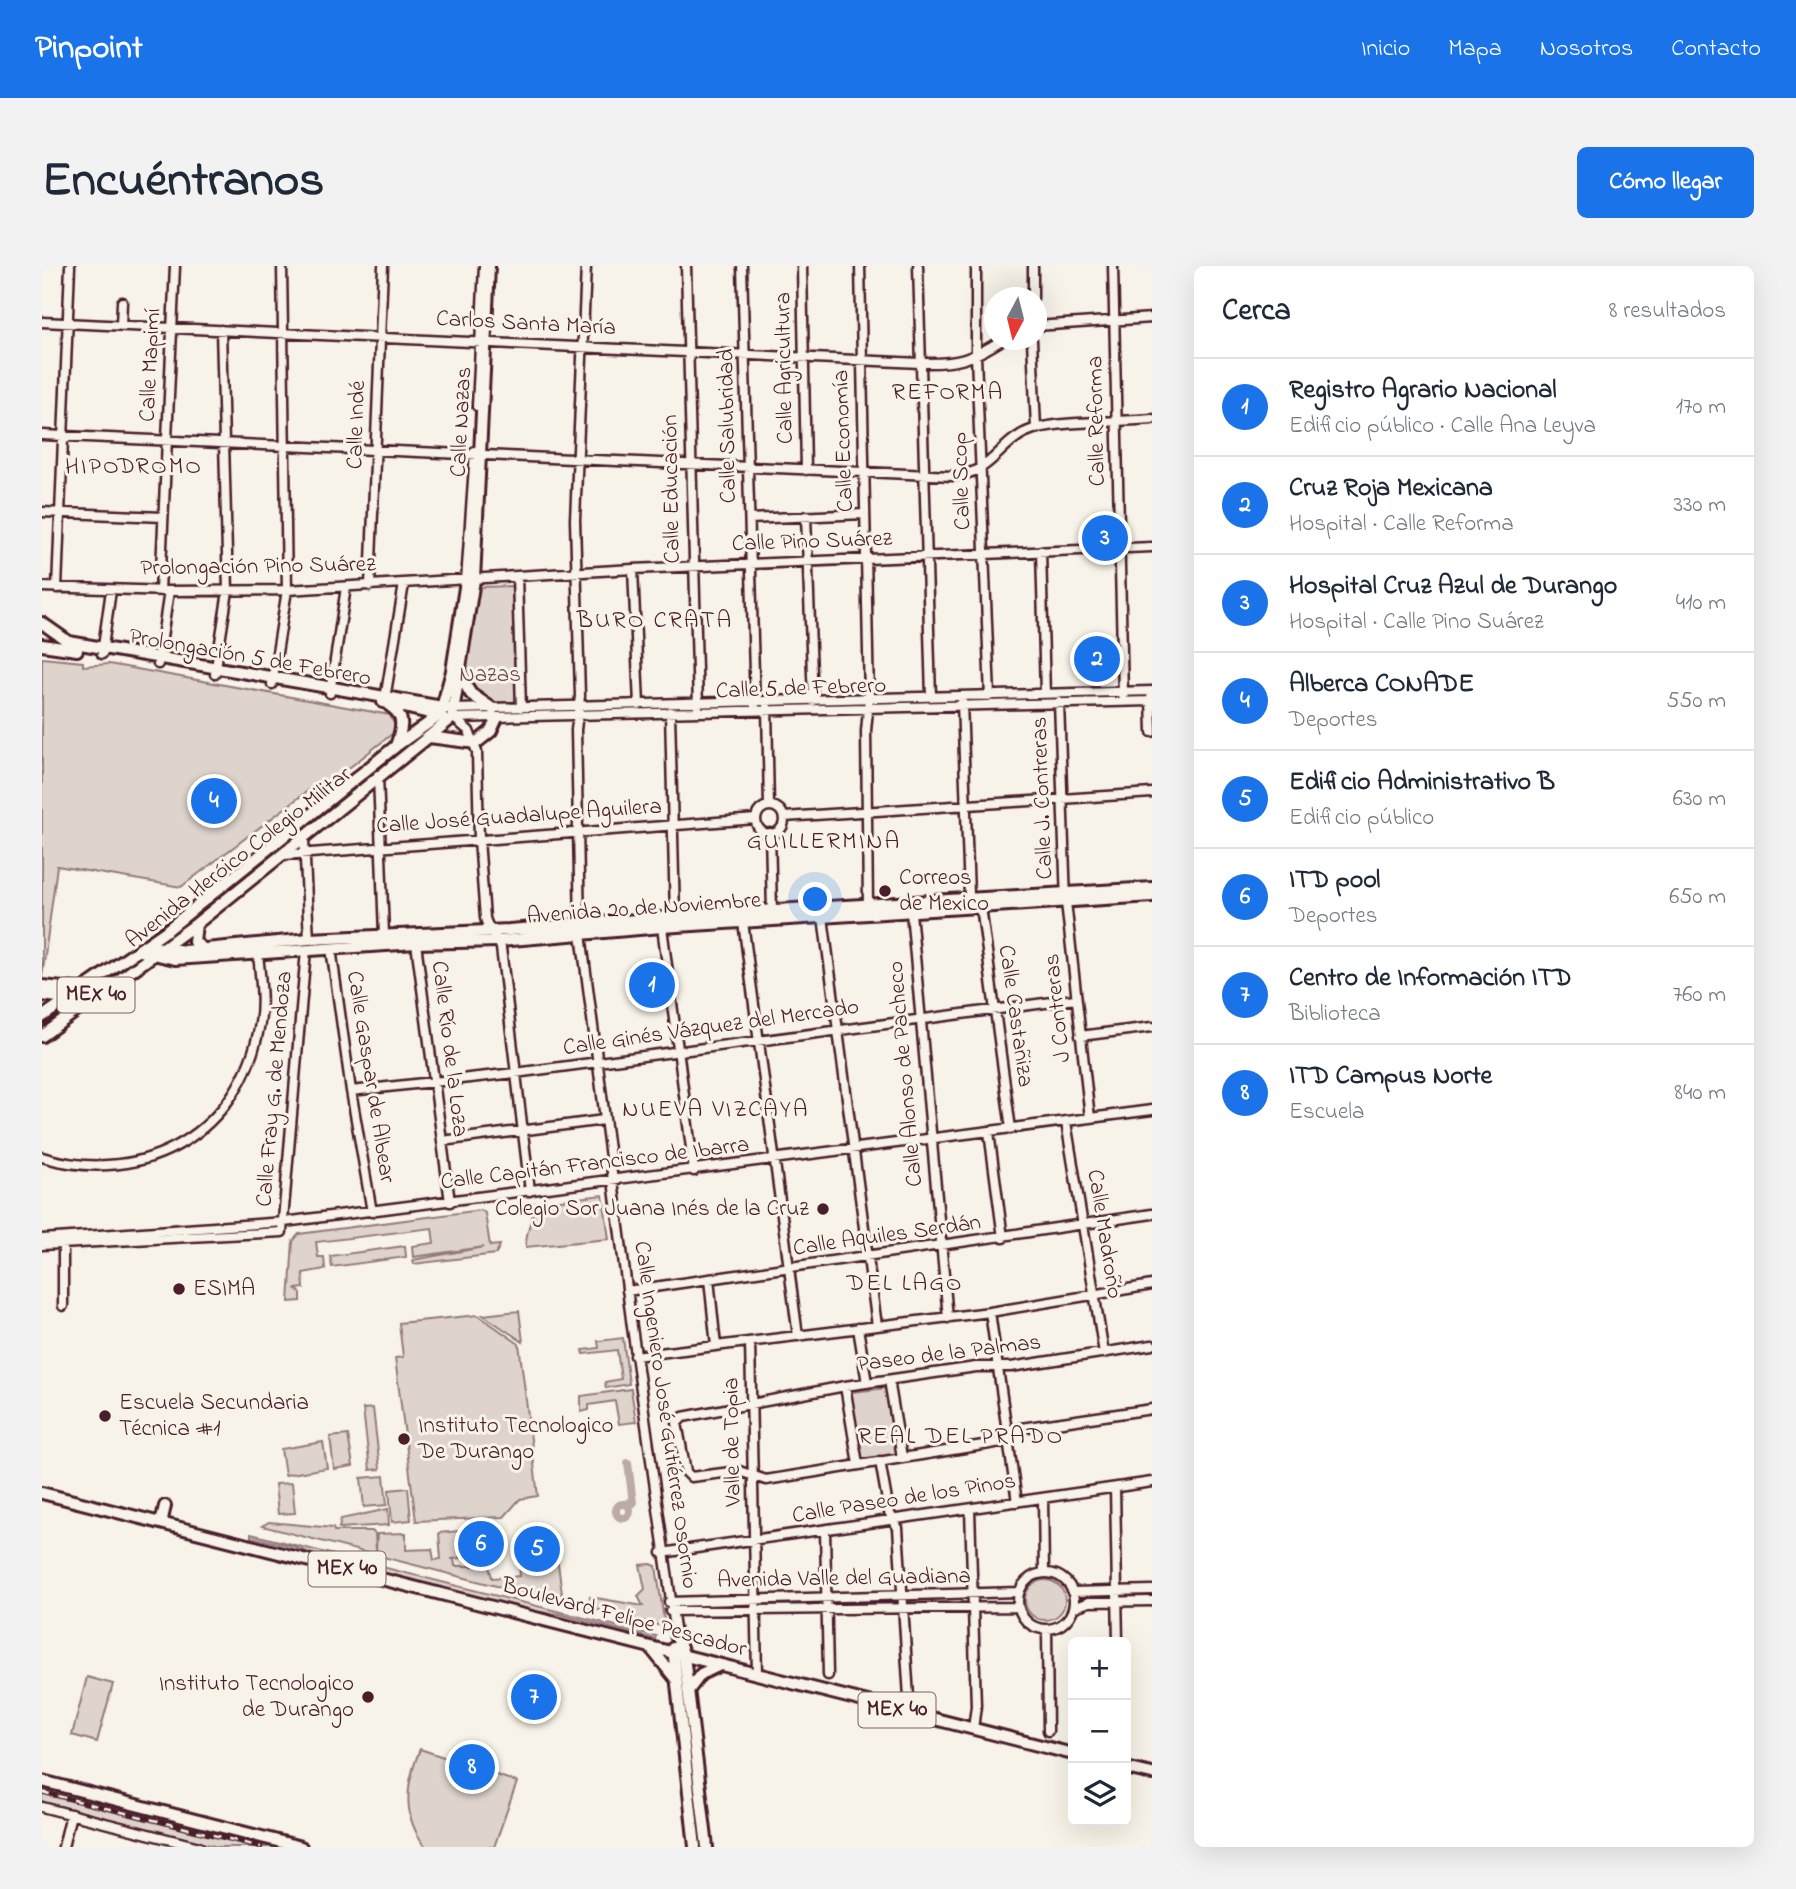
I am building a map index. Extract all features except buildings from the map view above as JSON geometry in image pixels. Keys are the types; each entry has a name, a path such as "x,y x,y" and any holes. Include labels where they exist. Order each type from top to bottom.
{"main road":[{"name":"Calle Nazas","path":"470,580 486,266"},
{"path":"447,712 460,676 470,580"},
{"path":"447,712 452,671 470,580"},
{"name":"Prolongación 5 de Febrero","path":"42,623 56,636 69,642 103,651 447,712"},
{"name":"Prolongación 5 de Febrero","path":"47,646 103,651"},
{"path":"429,737 476,743 488,736 495,714 471,694 460,676"},
{"path":"385,699 400,715 401,729 397,746"},
{"name":"Avenida Heróico Colegio Militar","path":"45,1027 149,950 196,924 304,839 378,775 429,737 447,712"},
{"name":"Avenida Heróico Colegio Militar","path":"58,1007 69,999 102,990 397,746 447,712"},
{"name":"Avenida 20 de Noviembre","path":"149,950 168,959 206,952 384,935 662,927 979,908 1152,888"},
{"name":"Avenida 20 de Noviembre","path":"206,952 258,953 308,944 331,948 499,941 676,916 970,900 1152,896"},
{"path":"196,924 194,942 206,952"},
{"path":"42,987 87,995"},
{"path":"42,987 58,1007 45,1027"},
{"path":"48,995 69,999"},
{"name":"Boulevard Felipe Pescador","path":"42,1493 1068,1753"},
{"path":"161,1523 165,1506"},
{"name":"Calle Ingeniero José Gutiérrez Osornio","path":"676,1635 679,1655"},
{"path":"650,1647 676,1681"},
{"path":"679,1655 676,1681 695,1847"},
{"path":"679,1655 688,1691 708,1847"},
{"path":"688,1691 701,1674 720,1665"},
{"path":"1131,1769 1152,1774"},
{"path":"42,1781 301,1847"}],"street":[{"path":"57,588 70,266"},
{"name":"Calle Mapimí","path":"158,661 164,591 163,517 175,266"},
{"path":"273,680 287,590 287,445 282,266"},
{"name":"Calle Indé","path":"370,586 383,266"},
{"name":"Calle Ingeniero José Gutiérrez Osornio","path":"586,266 576,460 575,572 577,833 581,930 635,1356 676,1635"},
{"name":"Calle Educación","path":"686,266 698,707"},
{"name":"Calle Salubridad","path":"743,266 755,707"},
{"name":"Calle Agricultura","path":"802,266 806,470"},
{"name":"Calle Economía","path":"860,266 869,703 866,731 868,905"},
{"path":"918,266 931,697"},
{"name":"Calle Scop","path":"976,266 976,356 990,696"},
{"path":"1032,287 1033,266"},
{"name":"Calle Reforma","path":"1113,266 1123,697"},
{"path":"121,326 122,302"},
{"path":"1047,325 1152,318"},
{"name":"Carlos Santa María","path":"42,322 920,363 955,363 986,350"},
{"path":"216,671 228,592 221,330"},
{"path":"1032,350 1036,428"},
{"path":"42,435 864,474 959,476 980,471 1014,440 1036,428 1152,419"},
{"path":"42,512 163,517"},
{"path":"750,519 865,514"},
{"path":"806,516 813,701"},
{"name":"Calle Pino Suárez","path":"470,580 633,569 1152,547"},
{"path":"1041,551 1045,694"},
{"path":"633,569 639,705"},
{"path":"517,576 521,708"},
{"name":"Prolongación Pino Suárez","path":"42,587 228,592 470,580"},
{"path":"385,699 404,584"},
{"path":"330,690 346,587"},
{"path":"103,651 111,590"},
{"name":"Calle 5 de Febrero","path":"447,712 495,714 639,705 755,707 813,701 869,703 931,697 962,700 1045,694 1123,697"},
{"path":"1151,696 1152,732"},
{"name":"Calle 5 de Febrero","path":"767,706 962,700 1059,702 1151,696"},
{"path":"962,700 970,900 979,908"},
{"name":"Calle J. Contreras","path":"1059,702 1065,897"},
{"path":"767,706 769,806"},
{"name":"Calle 5 de Febrero","path":"495,714 521,708 670,712 698,707"},
{"path":"447,712 469,731 476,743 479,840 489,930 499,941 530,1191"},
{"path":"670,712 676,916"},
{"path":"378,775 384,935"},
{"path":"784,817 1152,793"},
{"path":"769,806 778,808 784,817 781,828 770,834 759,828 756,819 758,812 769,806"},
{"name":"Calle José Guadalupe Aguilera","path":"284,855 756,819"},
{"path":"770,834 772,911"},
{"name":"Calle Fray G. de Mendoza","path":"63,1241 282,1232 308,944 304,839"},
{"name":"J Contreras","path":"1065,897 1090,1118"},
{"name":"Calle Castañiza","path":"979,908 1011,1129"},
{"name":"Calle Alonso de Pacheco","path":"911,912 947,1318"},
{"path":"823,917 877,1326"},
{"path":"743,922 799,1336"},
{"path":"662,927 694,1171"},
{"name":"Calle Río de la Loza","path":"416,943 450,1202"},
{"name":"Calle Gaspar de Albear","path":"331,948 351,1091 372,1212"},
{"path":"42,1157 62,1163 121,1166 170,1150 202,1129 227,1104 250,1062 261,1021 258,953"},
{"name":"Calle Ginés Vázquez del Mercado","path":"351,1091 515,1073 1075,999"},
{"path":"1080,1036 1152,1027"},
{"name":"Calle Capitán Francisco de Ibarra","path":"42,1239 63,1241 372,1212 1152,1110"},
{"path":"442,1141 604,1120"},
{"name":"Calle Madroño","path":"1066,1122 1104,1353"},
{"path":"989,1132 1003,1238"},
{"name":"Calle Aquiles Serdán","path":"627,1291 870,1258 1152,1214"},
{"path":"42,1245 63,1241 63,1306"},
{"path":"709,1279 716,1346"},
{"path":"635,1356 947,1318 1152,1285"},
{"path":"990,1312 1017,1502"},
{"path":"858,1328 867,1383"},
{"name":"Valle de Topia","path":"750,1342 757,1674"},
{"name":"Paseo de la Palmas","path":"754,1475 739,1471 689,1476 677,1423 683,1417 845,1386 1152,1345"},
{"path":"889,1380 902,1457"},
{"path":"845,1386 858,1464"},
{"path":"1007,1430 1152,1409"},
{"path":"754,1475 766,1480 1008,1441"},
{"path":"880,1461 889,1512 898,1528 909,1713"},
{"name":"Calle Paseo de los Pinos","path":"662,1553 1152,1482"},
{"path":"1115,1488 1118,1637"},
{"path":"1043,1498 1044,1573"},
{"path":"970,1508 976,1713 973,1729"},
{"path":"825,1530 828,1675"},
{"path":"1073,1608 1072,1592 1058,1576 1044,1573 1028,1579 1019,1591 1018,1607 1028,1623 1046,1629 1063,1623 1073,1608 1083,1603 1152,1601"},
{"path":"1072,1592 1152,1590"},
{"name":"Avenida Valle del Guadiana","path":"670,1607 754,1600 973,1595 1019,1591"},
{"name":"Avenida Valle del Guadiana","path":"670,1607 755,1610 1018,1607"},
{"path":"1046,1629 1048,1731"},
{"path":"42,1807 199,1847"},
{"path":"63,1847 71,1814"}],"green space":[{"name":"Nazas","path":"512,586 516,705 481,700 465,676 475,603 480,587"},
{"path":"42,658 83,662 83,666 109,664 390,715 397,730 325,787 314,786 181,887 57,866 42,977"},
{"path":"603,1195 609,1239 526,1247 535,1203"},
{"path":"481,1210 485,1213 490,1246 500,1245 496,1254 414,1264 413,1260 484,1247 413,1257 412,1246 434,1243 432,1228 316,1242 318,1257 324,1257 325,1269 303,1273 304,1288 296,1289 301,1293 301,1301 289,1302 293,1241 299,1234"},
{"path":"405,1246 406,1257 332,1267 330,1256"},
{"path":"519,1311 523,1342 483,1315"},
{"path":"478,1315 519,1344 538,1496 520,1499 504,1517 416,1521 395,1358 403,1357 399,1323"},
{"path":"623,1338 629,1384 606,1388 605,1382 621,1379 617,1350 584,1354 583,1350 599,1348 598,1341"},
{"path":"888,1388 897,1455 862,1461 851,1392"},
{"path":"631,1389 636,1422 619,1424 615,1401 589,1405 589,1410 581,1412 581,1396"},
{"path":"373,1408 380,1469 370,1470 363,1409"},
{"path":"348,1435 353,1466 334,1469 330,1437"},
{"path":"323,1442 327,1468 285,1475 281,1449"},
{"path":"384,1476 387,1505 364,1507 361,1478"},
{"path":"292,1483 295,1513 278,1514 275,1484"},
{"path":"408,1488 411,1520 392,1522 389,1490"},
{"path":"388,1509 389,1525 339,1528 341,1519"},
{"path":"269,1522 333,1528 334,1531 372,1531 375,1534 376,1551 377,1534 406,1533 406,1550 432,1549 434,1560 441,1559 439,1533 459,1531 461,1558 451,1559 454,1559 455,1566 489,1566 492,1578 520,1576 519,1563 555,1559 554,1533 562,1594 552,1597 516,1591 262,1526"},
{"path":"251,1534 656,1636 655,1639 559,1614 529,1611 320,1557 295,1547 251,1537"},
{"path":"640,1565 656,1566 665,1627 589,1607 590,1597 643,1606 638,1596 645,1589"},
{"path":"1045,1580 1059,1586 1065,1600 1059,1614 1045,1620 1031,1614 1025,1600 1031,1586"},
{"path":"87,1677 113,1684 97,1742 72,1735"},
{"path":"420,1749 517,1782 494,1847 426,1847 413,1824 408,1800"},
{"path":"42,1788 274,1847 218,1847 42,1802"}],"shaded area":[{"path":"213,782 232,807 216,820 196,795"}],"waterway":[{"path":"628,1463 633,1503 628,1503"},
{"path":"623,1504 628,1506 630,1511 628,1516 623,1518 618,1516 616,1511 618,1506 623,1504"}],"railway":[{"path":"42,1792 261,1847"}],"place":[{"name":"Hospital Cruz Azul de Durango","path":"1105,538"},
{"name":"Cruz Roja Mexicana","path":"1097,659"},
{"name":"Alberca CONADE","path":"214,801"},
{"name":"Correos de Mexico","path":"885,891"},
{"name":"Registro Agrario Nacional","path":"652,985"},
{"name":"Colegio Sor Juana Inés de la Cruz","path":"823,1209"},
{"name":"ESIMA","path":"179,1289"},
{"name":"Escuela Secundaria Técnica #1","path":"105,1416"},
{"name":"Instituto Tecnologico De Durango","path":"404,1439"},
{"name":"ITD pool","path":"481,1544"},
{"name":"Edificio Administrativo B","path":"537,1549"},
{"name":"Instituto Tecnologico de Durango","path":"368,1697"},
{"name":"Centro de Información ITD","path":"534,1697"},
{"name":"ITD Campus Norte","path":"472,1767"}],"district":[{"name":"REFORMA","path":"948,393"},
{"name":"HIPODROMO","path":"134,467"},
{"name":"BURO CRATA","path":"655,621"},
{"name":"GUILLERMINA","path":"824,842"},
{"name":"NUEVA VIZCAYA","path":"716,1110"},
{"name":"DEL LAGO","path":"905,1284"},
{"name":"REAL DEL PRADO","path":"961,1437"}]}
